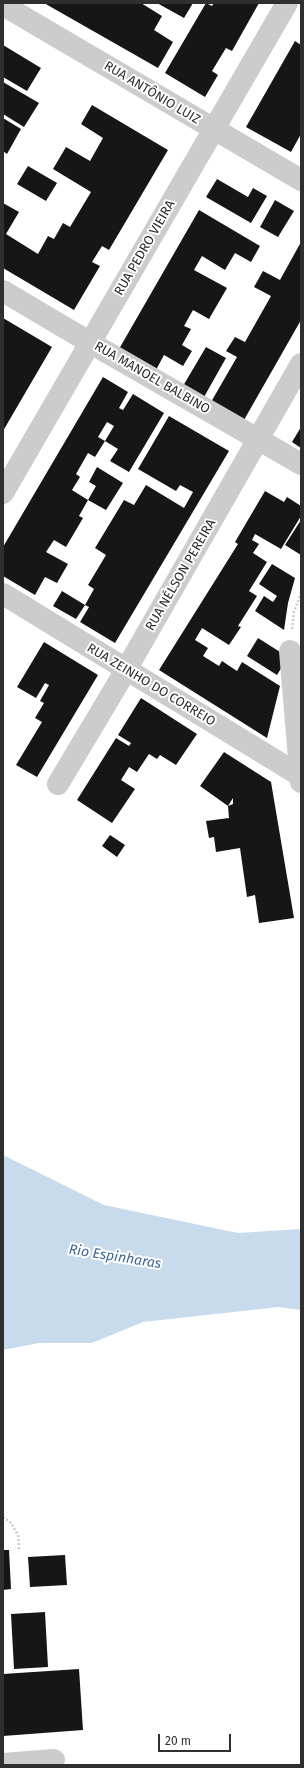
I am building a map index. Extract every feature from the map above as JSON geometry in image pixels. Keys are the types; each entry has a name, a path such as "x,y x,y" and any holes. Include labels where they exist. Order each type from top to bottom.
{"street":[{"name":"RUA PEDRO VIEIRA","path":"3,493 89,342 287,3"},
{"name":"RUA ANTÔNIO LUIZ","path":"3,5 301,180"},
{"name":"RUA MANOEL BALBINO","path":"3,290 89,342 301,464"},
{"name":"RUA NÉLSON PEREIRA","path":"58,784 126,670 301,364"},
{"name":"RUA ZEINHO DO CORREIO","path":"3,594 301,778"},
{"path":"290,652 301,778"},
{"path":"3,1764 54,1760"}],"path":[{"path":"290,652 294,612 301,593"},
{"path":"3,1517 11,1523 18,1535 19,1550"}],"water":[{"name":"Rio Espinharas","path":"3,1155 104,1205 238,1233 301,1229 301,1310 279,1307 143,1322 92,1343 39,1343 3,1350"}],"building":[{"path":"44,3 141,3 162,16 154,30 173,42 158,68"},
{"path":"157,3 193,3 184,18"},
{"path":"206,3 212,6 214,3 259,3 232,51 226,48 212,71 218,75 205,97 165,73"},
{"path":"295,41 301,45 301,134 291,152 246,127"},
{"path":"3,45 41,68 27,91 3,77"},
{"path":"3,82 39,103 24,127 3,114"},
{"path":"92,105 168,150 109,250 102,246 92,262 100,266 74,310 3,268 3,203 19,212 6,234 38,254 48,236 54,239 63,223 70,227 91,192 53,169 66,147 90,161 103,138 81,124"},
{"path":"3,118 21,129 7,154 3,151"},
{"path":"28,166 57,183 46,201 17,184"},
{"path":"217,179 248,197 253,188 267,196 251,223 206,197"},
{"path":"275,200 294,211 278,237 260,227"},
{"path":"199,210 260,246 251,262 235,253 225,270 202,256 194,270 227,288 209,319 193,310 184,326 191,329 182,345 192,351 183,366 164,355 156,370 119,349"},
{"path":"301,242 301,320 244,420 211,402 237,357 226,351 235,337 245,342 271,296 254,287 263,271 280,280"},
{"path":"3,318 52,347 3,431"},
{"path":"206,347 226,358 204,397 183,386"},
{"path":"103,377 128,392 119,408 123,410 133,394 164,413 129,472 110,461 118,449 105,441 95,457 88,453 76,474 80,477 72,490 88,500 79,516 83,518 66,547 54,540 46,552 68,564 57,583 45,577 35,595 3,576 3,547","holes":["107,422 114,426 105,441 98,437"]},
{"path":"169,416 229,451 115,643 80,622 89,607 85,605 94,589 88,585 106,555 95,548 124,500 134,505 146,485 184,508 193,492 180,485 176,491 138,469"},
{"path":"301,427 301,448 292,442"},
{"path":"97,467 123,483 106,510 88,500 96,486 89,482"},
{"path":"265,491 284,502 287,497 301,506 301,516 281,549 255,534 252,540 259,544 253,553 267,562 249,591 257,596 238,626 241,627 229,645 202,628 195,640 208,648 203,656 219,666 222,661 237,671 242,662 280,686 267,738 159,670 238,544 235,542"},
{"path":"301,520 301,555 285,545"},
{"path":"272,564 295,578 288,603 284,630 255,611 264,596 273,602 277,596 259,584"},
{"path":"62,591 85,605 76,619 53,606"},
{"path":"258,638 288,657 277,675 247,656"},
{"path":"44,642 98,675 37,777 16,765 42,722 35,718 44,703 40,701 49,685 45,683 36,698 17,687"},
{"path":"141,698 197,734 176,765 160,755 157,759 149,754 137,772 129,767 121,780 135,789 112,823 77,800 116,738 129,746 131,743 118,735"},
{"path":"224,752 271,782 294,918 259,923 255,895 247,897 240,848 216,852 214,837 209,838 206,821 229,818 228,806 200,786","holes":["233,798 233,804 228,806"]},
{"path":"110,835 125,845 117,857 102,846"},
{"path":"3,1550 9,1550 11,1589 3,1590"},
{"path":"65,1555 67,1585 30,1587 28,1557"},
{"path":"45,1612 48,1667 14,1669 11,1614"},
{"path":"79,1669 83,1730 3,1736 3,1674"}]}
